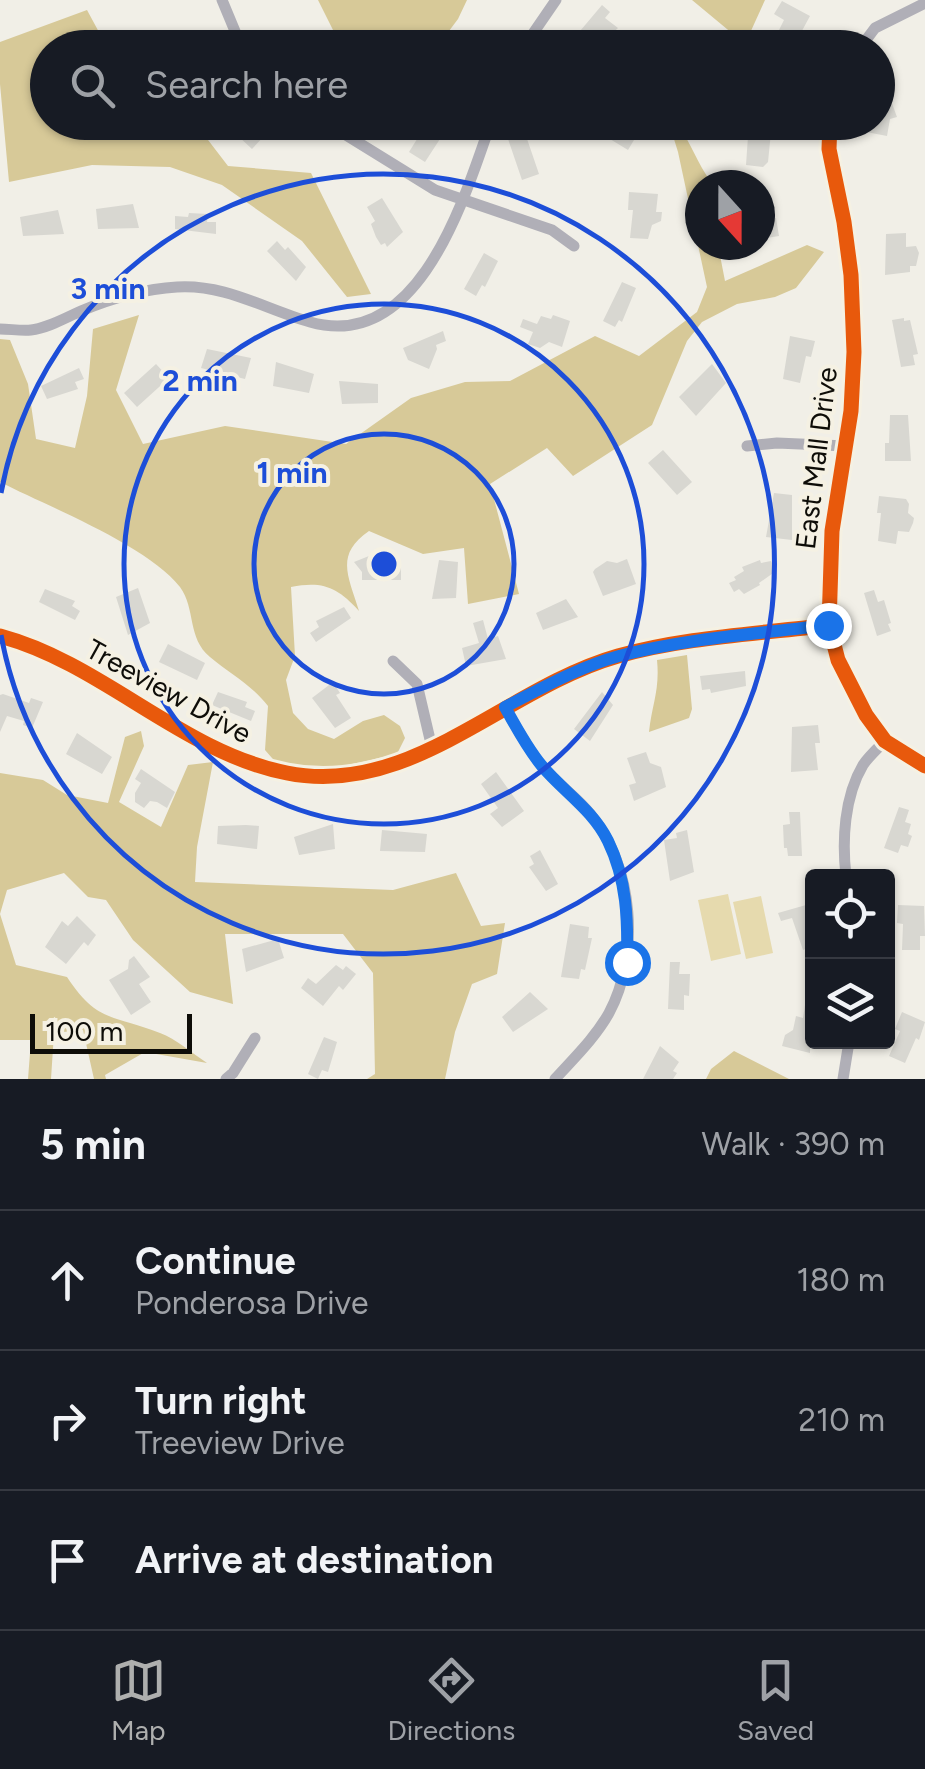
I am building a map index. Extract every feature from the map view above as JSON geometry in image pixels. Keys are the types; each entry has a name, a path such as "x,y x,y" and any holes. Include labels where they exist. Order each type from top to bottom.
{"street":[{"path":"222,0 234,30"},
{"path":"535,30 556,0"},
{"path":"874,30 925,3"},
{"path":"353,140 409,176 464,200 552,230 574,246"},
{"path":"0,329 30,330 114,298 182,287 243,296 312,323 342,326 372,320 398,304 425,272 464,200 485,140"},
{"name":"East Mall Drive","path":"829,140 851,276 854,352 846,446 832,531 828,625 838,660 866,715 885,741 925,766"},
{"path":"747,446 846,446"},
{"name":"Treeview Drive","path":"0,636 48,653 190,736 257,767 325,778 394,766 572,673 617,656 828,625"},
{"path":"393,661 417,684 432,748"},
{"path":"505,707 531,752 593,816 608,839 626,899 627,962 621,986 590,1041 555,1079"},
{"path":"846,869 844,833 850,798 863,764 885,741"},
{"path":"226,1079 254,1038"},
{"path":"844,1079 848,1049"}],"shaded area":[{"path":"318,0 467,0 450,30 333,30"},
{"path":"692,0 765,0 751,30 728,30"},
{"path":"87,10 98,30 33,30"},
{"path":"30,31 30,140 208,140 228,166 311,173 371,294 347,297 302,241 222,185 170,167 92,165 9,182 0,42"},
{"path":"674,140 687,140 703,170 685,170 685,185"},
{"path":"807,245 824,252 796,288 775,297 737,304 702,322 687,341 652,425 573,476 547,448 490,484 519,594 468,604 464,548 423,554 369,531 351,549 348,558 359,611 329,588 291,587 295,656 286,680 293,713 308,729 334,739 363,721 384,715 400,726 405,738 397,754 343,766 279,766 265,750 268,706 203,649 185,596 165,571 121,542 0,482 0,339 10,340 28,384 36,439 75,448 87,396 93,329 139,315 116,390 143,444 225,426 346,444 411,398 465,382 510,381 595,336 639,356 697,312 707,287 701,260 721,260 725,281"},
{"path":"687,655 692,709 689,718 649,732 657,689 657,660"},
{"path":"141,731 144,746 119,802 161,827 188,765 213,762 197,847 195,882 393,890 456,873 481,926 505,923 497,974 472,984 455,1032 445,1079 367,1079 375,1074 373,973 343,934 225,934 233,1004 190,992 133,940 106,900 88,897 64,873 7,890 0,914 0,773 43,780 67,795 108,803 125,737"},
{"path":"728,894 741,954 711,961 698,900"},
{"path":"761,896 773,953 746,959 733,902"},
{"path":"0,914 16,965 67,977 97,1010 166,1036 207,1063 145,1052 105,1075 106,1079 94,1079 83,1030 54,1033 51,1079 28,1079 31,1040 0,1040"},
{"path":"734,1051 789,1079 706,1079 711,1069"}],"building":[{"path":"782,1 810,16 802,30 779,30 784,20 774,14"},
{"path":"602,5 610,12 605,18 618,28 616,30 581,30"},
{"path":"242,140 260,140 252,149"},
{"path":"416,140 439,140 425,162 409,152"},
{"path":"508,140 527,140 539,174 522,180"},
{"path":"612,140 634,140 628,150"},
{"path":"748,140 770,140 768,162 763,167 746,165"},
{"path":"629,192 658,194 656,212 662,212 661,221 652,225 648,239 630,238 633,210 628,210"},
{"path":"382,198 403,232 387,247 376,237 371,224 375,221 367,207"},
{"path":"133,204 139,228 98,229 96,209"},
{"path":"58,210 64,234 23,236 20,217"},
{"path":"189,213 208,214 207,222 216,222 216,234 175,229 175,216 188,217"},
{"path":"906,233 906,247 916,246 919,253 916,266 910,266 910,272 885,275 886,234"},
{"path":"277,241 306,267 296,281 267,251"},
{"path":"484,253 498,261 476,296 464,289"},
{"path":"622,282 636,288 622,322 619,320 615,327 603,321"},
{"path":"553,315 570,321 562,347 549,342 540,348 528,344 533,332 520,327 523,319 537,324 541,316 551,319"},
{"path":"892,320 910,320 918,354 913,355 915,365 901,367"},
{"path":"443,331 446,341 436,345 429,369 408,360 403,348"},
{"path":"790,336 815,341 811,357 806,356 800,383 783,379"},
{"path":"207,349 251,358 245,379 201,368"},
{"path":"276,362 314,374 309,393 273,386"},
{"path":"156,364 169,378 137,407 124,393"},
{"path":"712,364 726,383 696,416 679,397"},
{"path":"79,368 84,379 75,382 78,389 47,399 41,386"},
{"path":"339,381 378,384 378,403 342,404"},
{"path":"890,415 908,415 911,461 885,461"},
{"path":"663,450 692,482 677,495 648,463"},
{"path":"774,493 792,495 792,540 766,537"},
{"path":"879,496 906,499 908,513 914,518 909,532 898,531 896,544 878,541"},
{"path":"369,556 380,563 392,562 392,569 401,568 401,580 362,580 362,572 354,562"},
{"path":"627,559 636,584 603,596 593,572 607,561"},
{"path":"439,560 458,562 456,598 432,599"},
{"path":"760,560 771,561 776,571 744,594 739,589 734,592 729,583 744,571 742,567"},
{"path":"138,588 150,623 128,635 116,597"},
{"path":"45,589 75,601 72,606 80,611 75,620 39,602"},
{"path":"874,590 878,602 884,600 891,623 891,631 877,636 864,593"},
{"path":"566,599 578,617 543,630 536,613"},
{"path":"344,607 351,618 316,642 310,633 319,627 316,621"},
{"path":"483,620 488,639 498,636 506,659 466,666 462,648 479,643 473,623"},
{"path":"168,644 205,663 197,680 159,662"},
{"path":"745,671 746,686 711,693 710,689 702,690 700,676"},
{"path":"333,682 340,693 336,695 351,718 335,728 312,698"},
{"path":"218,692 247,702 245,707 255,711 251,721 212,705"},
{"path":"602,692 613,705 590,741 574,729"},
{"path":"3,694 29,703 31,698 43,702 32,728 7,716 0,732"},
{"path":"818,725 818,770 791,772 792,727"},
{"path":"77,733 112,757 102,774 66,754"},
{"path":"646,752 650,763 661,767 666,787 634,801 629,785 636,783 627,758"},
{"path":"141,769 175,792 167,808 150,801 144,808 135,802 141,783 135,779"},
{"path":"496,772 524,811 502,827 490,814 498,808 481,784"},
{"path":"899,807 909,810 905,822 911,824 908,834 912,836 908,847 901,845 898,853 884,848"},
{"path":"789,812 800,812 802,856 788,856 784,848 783,825 790,824"},
{"path":"333,824 335,849 299,855 294,837"},
{"path":"218,826 259,826 257,849 217,844"},
{"path":"382,830 427,834 425,852 380,851"},
{"path":"687,830 694,872 670,881 664,840 677,838 676,833"},
{"path":"540,850 558,884 546,891 529,867 534,864 530,856"},
{"path":"805,905 805,949 792,918 781,921 778,913"},
{"path":"898,905 924,906 925,936 920,936 920,950 902,950 903,924 897,923"},
{"path":"77,916 96,935 88,946 84,942 66,964 45,947 62,921 68,926"},
{"path":"570,924 589,927 588,938 592,938 579,979 561,977"},
{"path":"278,939 284,958 246,972 242,949"},
{"path":"134,956 150,977 139,984 151,1002 131,1015 109,980 128,969"},
{"path":"670,962 680,962 679,974 690,974 684,1010 668,1009"},
{"path":"336,965 343,970 346,966 356,974 343,990 339,986 323,1006 301,988 308,978 316,984"},
{"path":"530,992 548,1009 513,1032 502,1017"},
{"path":"805,1005 805,1049 810,1049 810,1053 782,1046 785,1035 793,1030 796,1016 803,1018"},
{"path":"902,1012 925,1022 905,1063 889,1056 900,1031 895,1029"},
{"path":"324,1037 337,1042 328,1072 322,1070 318,1079 308,1074"},
{"path":"660,1046 679,1062 673,1071 677,1073 673,1079 643,1079"}],"cycle path":[{"path":"829,140 851,275 854,352 851,411 832,531 829,625 838,660 866,715 885,741 925,766"},
{"path":"0,636 74,666 212,747 287,773 332,776 375,770 416,755 576,671 618,656 696,640 829,625"}],"route":[{"path":"627,962 626,899 608,839 593,816 531,752 505,707 572,673 617,656 828,625"}]}
